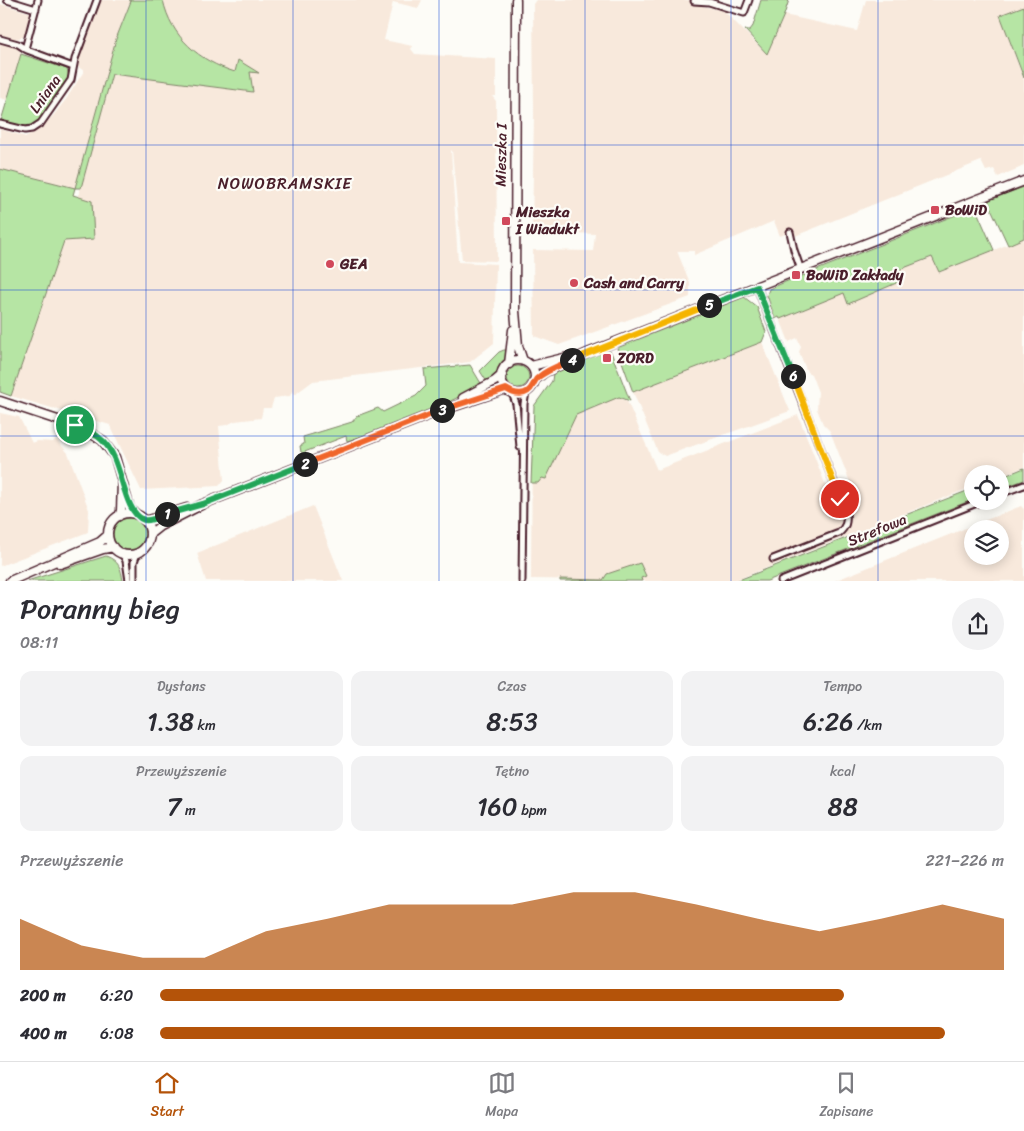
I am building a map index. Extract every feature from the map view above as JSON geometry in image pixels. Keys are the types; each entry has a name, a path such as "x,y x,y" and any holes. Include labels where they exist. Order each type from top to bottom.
{"main road":[{"name":"Mieszka I","path":"509,364 514,311 516,0"},
{"path":"535,380 531,366 522,361 509,364 503,371 502,376 503,385 509,391 519,394 526,392 535,380 545,372 590,352 1024,181"},
{"name":"Mieszka I","path":"514,311 518,346 522,361"},
{"path":"531,366 590,352"},
{"path":"437,412 502,376"},
{"path":"144,520 203,504 437,412 509,391"},
{"path":"0,401 75,425 93,433 112,451 118,466 122,480 130,508 144,520 150,534 146,546 137,553 130,555 122,553 113,547 108,535 110,526 121,511 122,480"},
{"path":"150,534 160,526 203,504"},
{"path":"119,516 136,514"},
{"path":"40,569 100,542 108,535"},
{"path":"10,581 40,569 113,547"}],"street":[{"path":"7,0 36,9"},
{"path":"25,49 38,0"},
{"name":"Lniana","path":"0,124 20,130 36,127 71,80 75,59 97,0"},
{"path":"694,1 710,2 744,13 749,0"},
{"name":"Lniana","path":"0,39 18,44 25,49 73,67"},
{"path":"790,232 801,270"},
{"path":"757,287 846,513 847,520 846,525 839,533 774,559"},
{"path":"509,391 516,404 522,471"},
{"path":"522,581 522,471 526,392"},
{"path":"1009,490 1024,484"},
{"name":"Strefowa","path":"781,581 964,508"},
{"path":"122,553 126,561 129,581"},
{"path":"134,581 134,562 137,553"}],"shaded area":[{"path":"100,0 131,0 116,39 75,188 0,169 0,129 26,137 39,129 53,116 67,98 84,71 77,66 76,61"},
{"path":"163,0 422,0 418,8 393,2 384,40 412,46 411,49 415,54 496,59 496,96 492,96 496,101 497,261 462,260 451,151 458,262 496,264 494,343 470,362 313,381 294,395 292,391 290,396 274,398 271,408 263,408 261,418 235,421 219,426 224,480 219,486 141,490 110,425 11,396 64,241 92,201 78,197 112,74 253,92 250,72 257,73 238,61 235,72 216,66 192,49 182,40 172,26 166,14"},
{"path":"536,0 694,0 694,4 724,11 767,54 784,15 857,31 866,0 1024,0 1024,6 1000,15 1024,80 1024,166 998,177 994,169 986,171 981,161 795,236 793,231 780,236 774,221 694,255 694,251 677,251 690,283 690,297 559,345 534,336 533,250 593,251 595,234 532,231 533,4"},
{"path":"0,4 32,13 25,36 16,39 0,35"},
{"path":"0,43 19,49 21,54 7,100 0,98"},
{"path":"1024,238 1024,467 1009,473 1009,465 964,465 964,490 733,581 642,581 641,578 603,580 531,579 532,440 560,420 619,397 627,401 657,470 798,415 826,486 831,485 841,510 851,506 853,490 830,431 823,424 817,409 818,392 799,352 801,347 797,338 789,342 780,319 844,292 848,303 901,281 896,271 933,257 939,272"},
{"path":"762,342 790,411 665,456 658,452 633,392"},
{"path":"0,413 19,417 32,443 38,441 53,442 56,439 68,453 89,510 88,532 0,566"},
{"path":"313,506 343,581 206,581 197,553"},
{"path":"1021,506 1024,509 1024,581 834,581 964,529 964,565 1009,565 1009,520 986,520"}],"green space":[{"path":"129,0 163,0 173,25 188,46 210,61 235,72 238,60 259,73 250,72 253,92 112,74 81,188 75,188 116,39 131,1"},
{"path":"761,0 789,0 767,54 745,30 750,30 753,26"},
{"path":"1024,6 1024,78 1000,15"},
{"path":"21,54 67,69 69,77 38,123 29,127 1,121"},
{"path":"0,169 75,188 73,195 92,201 94,239 64,241 11,396 0,392"},
{"path":"1024,187 1024,238 1008,245 988,202 991,199"},
{"path":"973,208 976,209 994,250 939,272 932,257 896,271 901,281 848,304 844,293 780,319 779,317 775,319 767,295 769,289 792,279 794,281 799,277"},
{"path":"744,297 757,307 766,332 762,342 633,392 617,348"},
{"path":"507,350 501,369 487,382 480,371 499,352"},
{"path":"607,350 611,352 630,401 619,397 576,415 546,479 542,478 538,483 531,483 534,406 552,381 553,373"},
{"path":"470,365 482,385 416,417 382,430 347,441 346,436 301,452 300,446 304,444 303,437 352,422 357,416 378,408 383,412 416,396 426,386 424,369"},
{"path":"518,366 528,373 529,377 522,387 518,388 508,381 507,377 514,367"},
{"path":"1024,468 1024,480 1009,486 1009,474"},
{"path":"964,492 964,503 767,581 736,581"},
{"path":"129,518 140,523 145,534 140,545 129,550 118,545 113,534 118,523"},
{"path":"106,556 114,560 119,566 123,581 27,581"},
{"path":"640,563 646,576 641,578 642,581 560,581 560,579 603,580 607,574"}],"place":[{"name":"BoWiD","path":"935,210"},
{"name":"Mieszka I Wiadukt","path":"506,221"},
{"name":"GEA","path":"330,264"},
{"name":"BoWiD Zakłady","path":"796,275"},
{"name":"Cash and Carry","path":"574,283"},
{"name":"ZORD","path":"607,358"}],"district":[{"name":"NOWOBRAMSKIE","path":"285,183"}],"route":[{"path":"75,425 93,433 112,451 126,489 130,508 144,520 149,520 203,504 490,393 506,389 512,393 526,392 535,380 545,372 590,352 757,287 840,499"}]}
